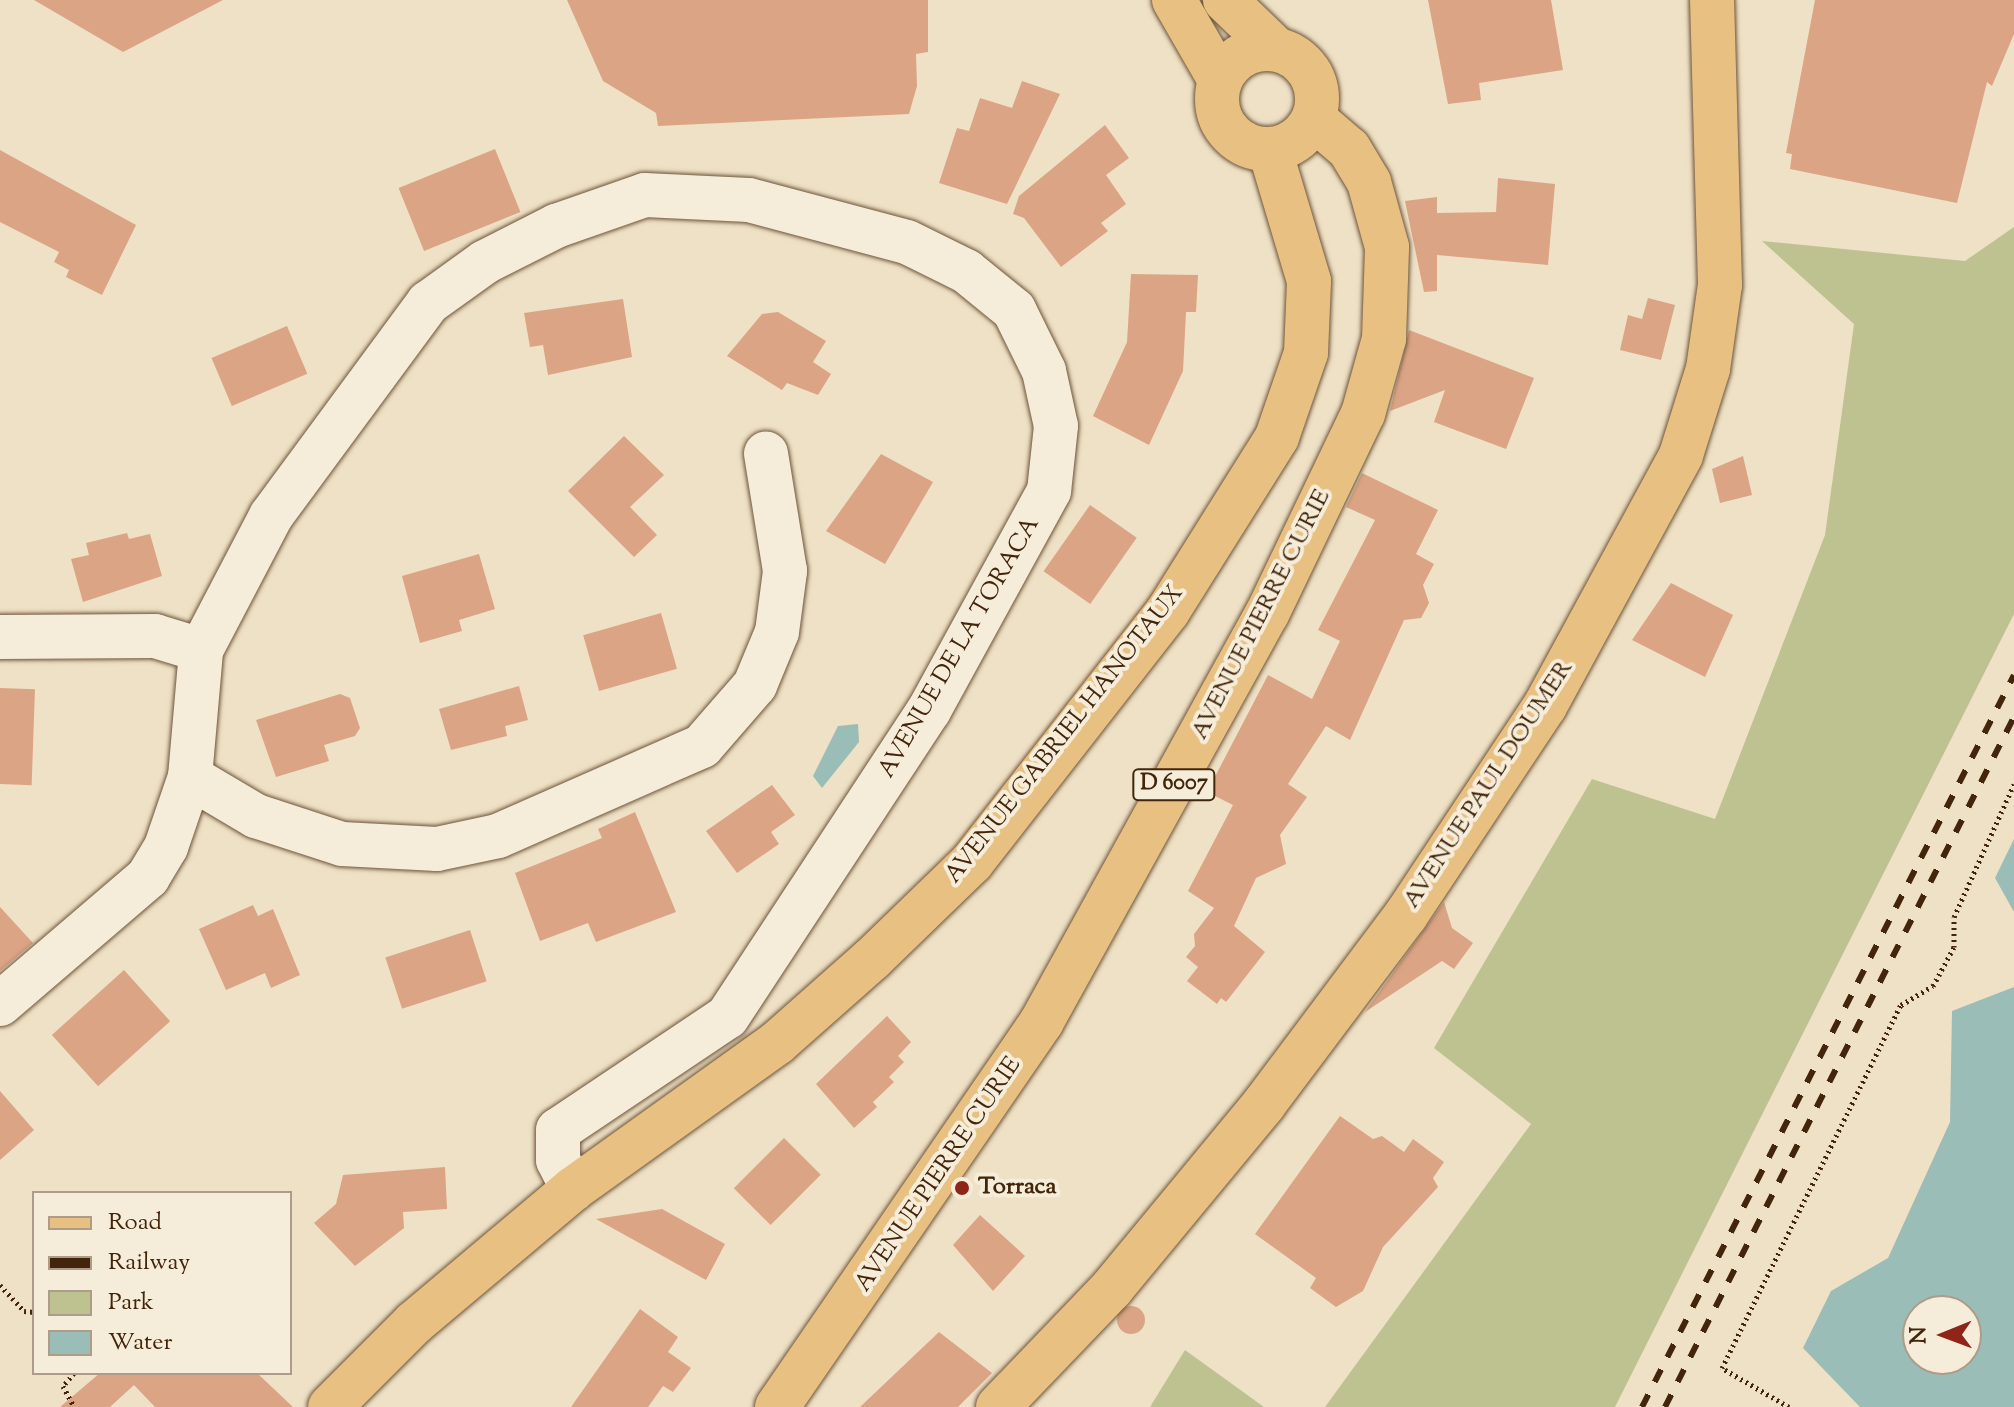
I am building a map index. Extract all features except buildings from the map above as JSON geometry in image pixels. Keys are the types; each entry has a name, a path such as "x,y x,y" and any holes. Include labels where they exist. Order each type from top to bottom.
{"main road":[{"path":"1174,0 1220,80"},
{"path":"1225,0 1275,48 1312,74 1314,119 1296,140 1270,150 1253,148 1226,128 1217,96 1220,80 1242,54 1275,48"},
{"name":"AVENUE PAUL DOUMER","path":"998,1407 1122,1276 1264,1104 1406,915 1545,706 1681,455 1708,369 1720,285 1712,0"},
{"name":"AVENUE PIERRE CURIE","path":"777,1407 1042,1021 1267,614 1363,414 1384,339 1387,247 1369,182 1349,149 1314,119"},
{"name":"AVENUE GABRIEL HANOTAUX","path":"330,1407 414,1323 573,1189 777,1043 872,959 972,862 1168,611 1277,437 1306,353 1309,281 1270,150"}],"street":[{"name":"AVENUE DE LA TORACA","path":"0,1004 148,877 166,847 190,777 201,650 271,516 428,303 485,262 556,226 645,195 749,200 907,242 966,271 1014,310 1044,371 1056,426 1049,491 1016,559 811,898 727,1017 558,1130 558,1160 573,1189"},
{"path":"190,777 256,816 342,844 437,849 498,836 702,746 755,685 777,632 785,571 766,454"},
{"path":"0,637 155,636 201,650"}],"path":[{"path":"1789,1407 1722,1368 1901,1005 1933,986 1954,947 1954,917 2014,784"},
{"path":"0,1285 24,1311 32,1312"},
{"path":"72,1375 63,1386 74,1407"}],"green space":[{"path":"2014,227 2014,614 1615,1407 1325,1407 1531,1124 1434,1048 1592,779 1715,819 1825,535 1854,324 1762,241 1965,261"},
{"path":"1185,1350 1264,1407 1150,1407"}],"water":[{"path":"858,724 859,742 822,788 813,776 838,726"},
{"path":"2014,839 2014,912 1995,878"},
{"path":"2014,987 2014,1407 1860,1407 1803,1348 1831,1291 1888,1258 1950,1122 1952,1011"}],"railway":[{"path":"1642,1407 2014,675"},
{"path":"1665,1407 2014,717"}],"place":[{"name":"Torraca","path":"962,1188"}]}
